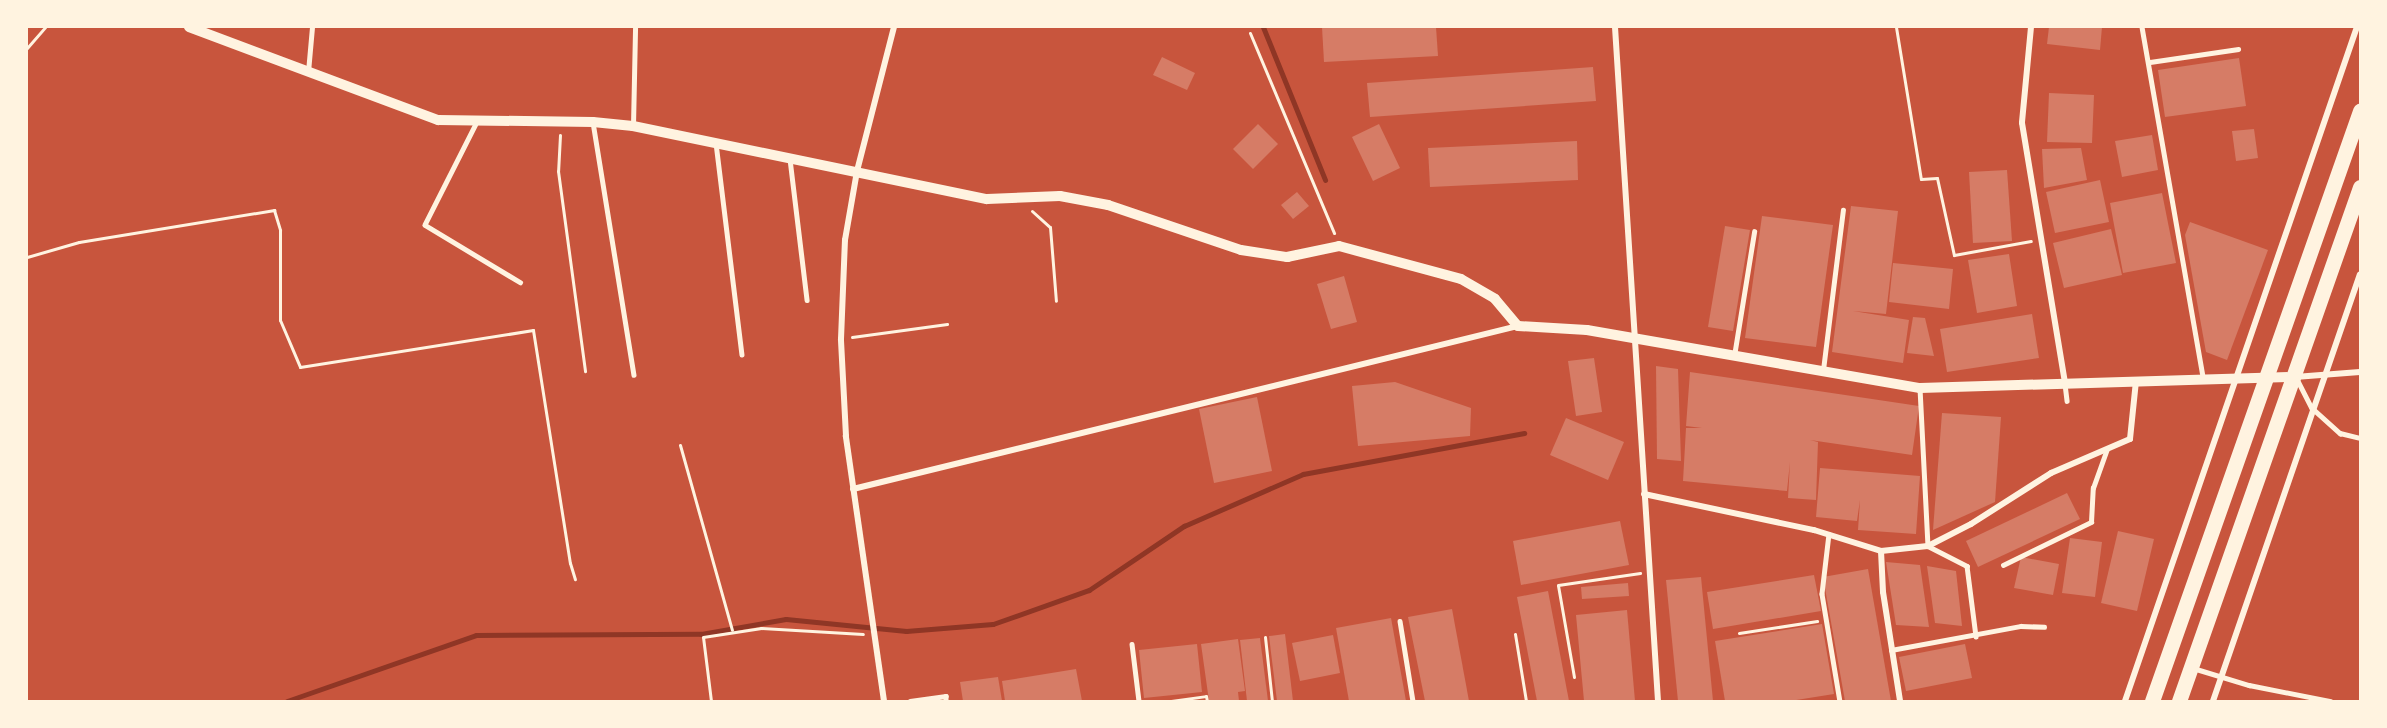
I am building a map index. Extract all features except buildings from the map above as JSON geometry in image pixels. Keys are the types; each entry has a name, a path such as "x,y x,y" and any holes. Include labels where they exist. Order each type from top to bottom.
{"main road":[{"path":"2152,701 2269,377 2360,111"},
{"path":"2179,701 2360,187"}],"street":[{"path":"189,27 438,120 593,122 633,126 715,141 987,199 1018,201 1060,196 1108,205 1241,249 1287,257 1339,246 1461,279 1495,298 1518,326"},
{"path":"884,701 853,489 841,339 844,240 857,171 894,27"},
{"path":"1615,27 1658,701"},
{"path":"2031,27 2022,123 2039,240 2065,384"},
{"path":"2125,701 2239,378 2357,27"},
{"path":"2212,701 2323,376 2360,275"},
{"path":"853,489 1518,326 1587,330 1733,358 1920,388 2323,376 2360,372"},
{"path":"1644,494 1829,534 1881,550 1928,546 1979,519 2051,473 2130,439 2136,380"},
{"path":"1881,550 1891,650 1900,701"}],"lane":[{"path":"308,72 312,27"},
{"path":"633,126 635,27"},
{"path":"2142,27 2150,62 2203,378"},
{"path":"2150,62 2238,49"},
{"path":"477,121 425,225 520,282"},
{"path":"593,122 634,375"},
{"path":"715,141 742,354"},
{"path":"789,157 807,300"},
{"path":"1823,372 1843,210"},
{"path":"1733,358 1755,232"},
{"path":"2295,377 2312,408 2340,433 2360,438"},
{"path":"2065,384 2067,401"},
{"path":"1920,388 1928,546 1967,566 1976,636"},
{"path":"2003,565 2091,522 2095,480 2108,448"},
{"path":"1829,534 1822,570 1825,620 1840,701"},
{"path":"1400,621 1413,701"},
{"path":"1891,650 2021,626 2044,627"},
{"path":"1132,644 1139,701"},
{"path":"2192,668 2221,678 2330,701"},
{"path":"910,701 946,696 946,701"}],"path":[{"path":"27,48 45,27"},
{"path":"1896,27 1921,179 1937,178 1953,255 2039,240"},
{"path":"1250,33 1339,246"},
{"path":"560,122 558,171 585,371"},
{"path":"1018,201 1050,226 1056,301"},
{"path":"27,257 79,242 274,210 280,240 280,320 300,367 532,330 570,563 575,579"},
{"path":"841,339 947,324"},
{"path":"680,445 732,630"},
{"path":"1574,677 1558,585 1649,572"},
{"path":"1739,633 1825,620"},
{"path":"711,701 703,637 732,630 761,628 876,634"},
{"path":"1515,634 1526,701"},
{"path":"1265,637 1272,701"},
{"path":"1171,701 1206,696 1207,701"}],"waterway":[{"path":"1263,27 1325,180"},
{"path":"287,701 476,635 701,634 786,619 906,631 993,624 1089,590 1184,526 1303,474 1524,433"}]}
